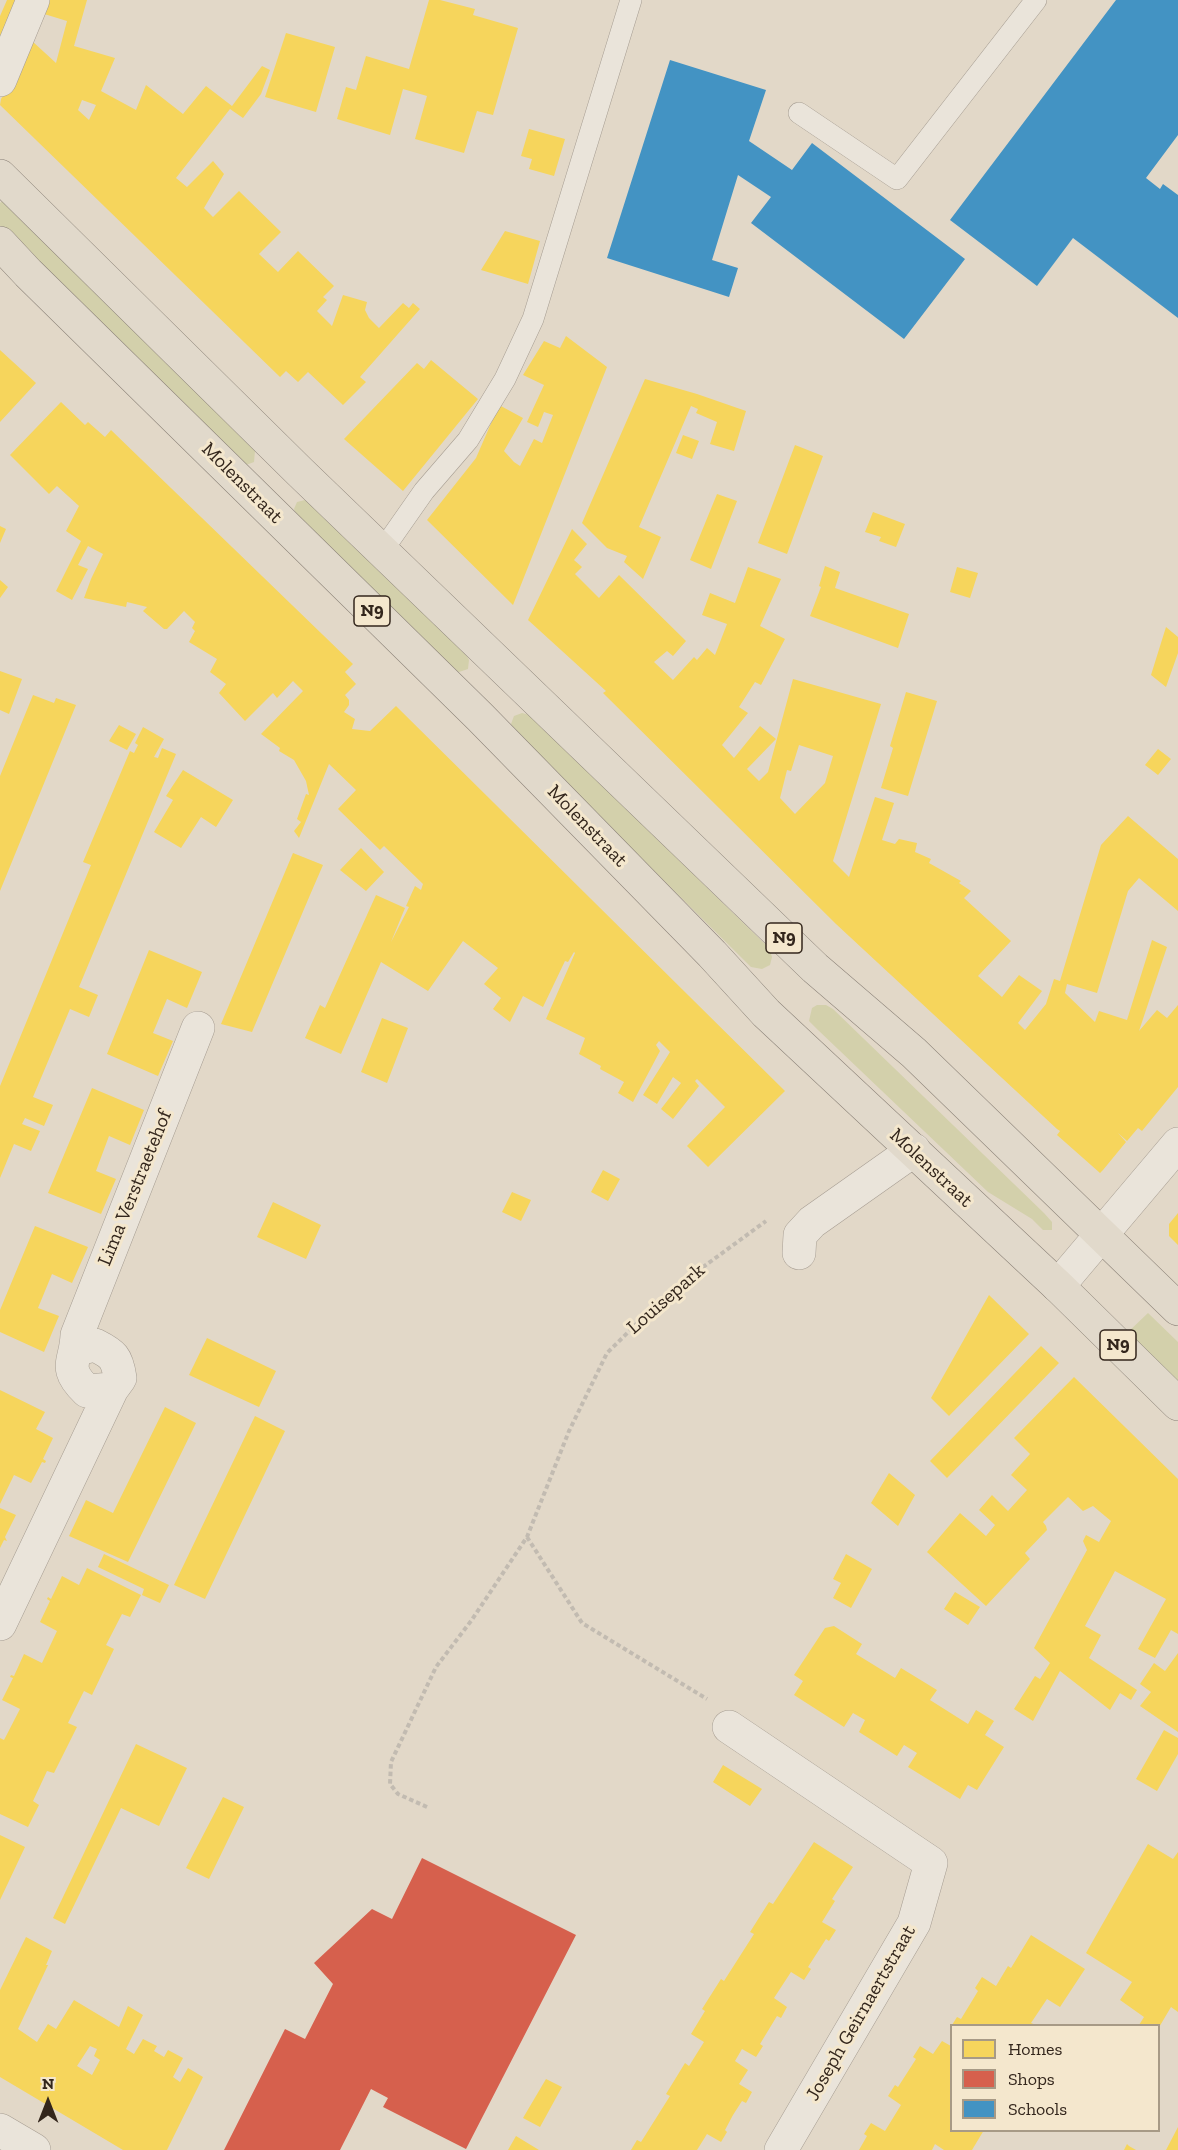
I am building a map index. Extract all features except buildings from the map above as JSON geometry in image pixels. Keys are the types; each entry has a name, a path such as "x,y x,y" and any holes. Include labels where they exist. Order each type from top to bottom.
{"main road":[{"name":"N9","path":"0,176 300,472 815,968 914,1053 1178,1309"},
{"name":"Molenstraat","path":"0,243 480,717 712,954 766,1013 914,1150 1178,1404"}],"street":[{"path":"0,80 33,0"},
{"name":"Lima Verstraetehof","path":"0,1624 112,1389 120,1378 117,1360 107,1351 95,1345 76,1349 77,1335 198,1028"},
{"path":"1058,1287 1178,1144"},
{"path":"799,1253 800,1235 812,1222 914,1150"},
{"name":"Joseph Geirnaertstraat","path":"729,1727 931,1863 914,1923 782,2150"},
{"path":"0,2130 34,2150"}],"lane":[{"path":"382,551 424,491 468,440 505,379 533,319 631,0"},
{"path":"799,113 897,178 1036,0"}],"path":[{"name":"Louisepark","path":"427,1807 398,1794 390,1784 391,1762 436,1667 471,1621 527,1537 569,1431 607,1353 669,1292 775,1214"},
{"path":"527,1537 582,1623 718,1705 729,1727"}],"shaded area":[{"path":"2,201 250,443 255,451 254,462 246,465 236,461 0,226 0,203"},
{"path":"305,500 314,503 464,650 469,660 468,669 459,672 452,670 298,520 294,509 297,502"},
{"path":"522,713 530,715 769,948 772,957 770,965 762,969 751,967 514,732 511,724 514,716"},
{"path":"817,1005 826,1005 833,1009 1044,1213 1052,1222 1052,1230 1043,1230 1032,1219 988,1192 818,1030 809,1021 812,1008"},
{"path":"1148,1313 1178,1342 1178,1384 1126,1334"}]}
